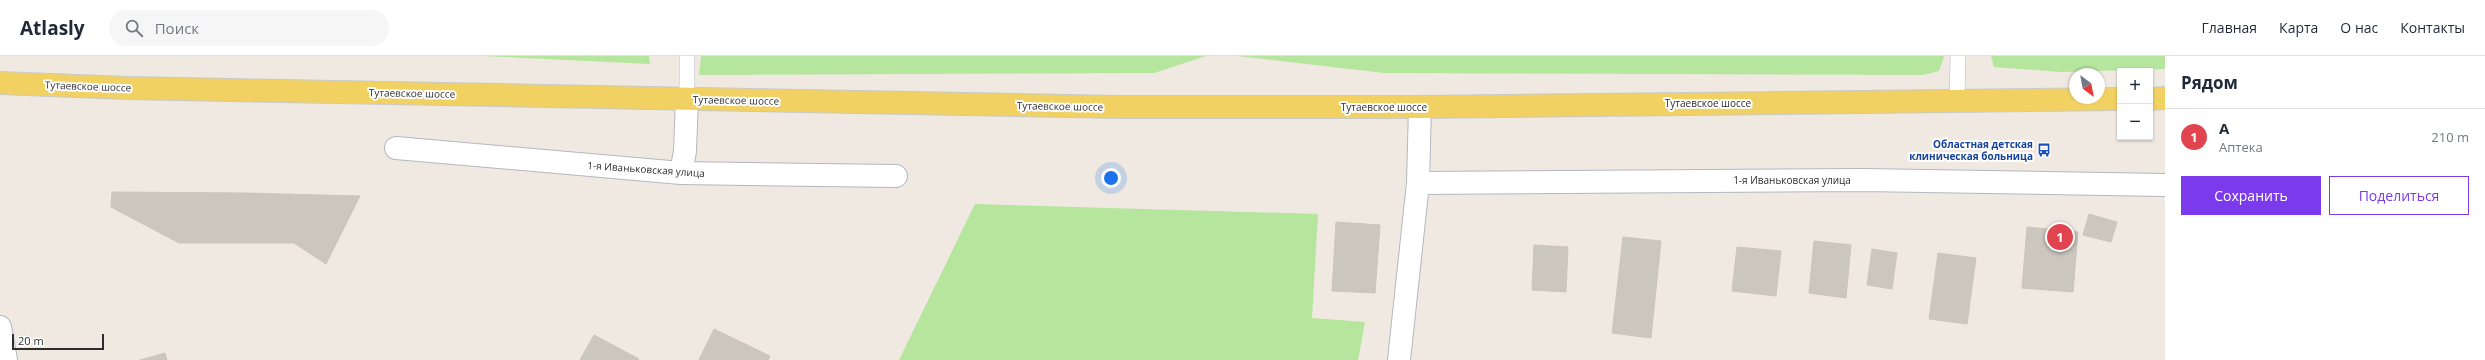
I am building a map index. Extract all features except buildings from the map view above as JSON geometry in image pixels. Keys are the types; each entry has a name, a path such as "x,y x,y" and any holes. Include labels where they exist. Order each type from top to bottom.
{"main road":[{"name":"Тутаевское шоссе","path":"0,83 135,88 1116,107 1420,107 2117,99"},
{"path":"2153,99 2165,98"}],"street":[{"path":"681,173 685,151 687,99"},
{"path":"1399,360 1418,183 1420,107"},
{"name":"1-я Иваньковская улица","path":"396,148 681,173 896,176"},
{"name":"1-я Иваньковская улица","path":"1418,183 1863,180 2165,185"},
{"path":"0,327 6,360"}],"lane":[{"path":"687,56 687,99"},
{"path":"1957,101 1958,56"}],"green space":[{"path":"483,56 649,56 650,64"},
{"path":"701,56 1206,56 1154,73 699,75"},
{"path":"1237,56 1944,57 1939,71 1923,75 1384,73"},
{"path":"1991,56 2165,56 2165,69 2117,68 2117,70 2105,71 2105,68 2069,68 2069,72 2061,72 1994,67"},
{"path":"975,204 1318,214 1312,318 1365,322 1358,360 899,360"}],"place":[{"name":"Областная детская клиническая больница","path":"2044,150"},
{"name":"А","path":"2060,237"}]}
